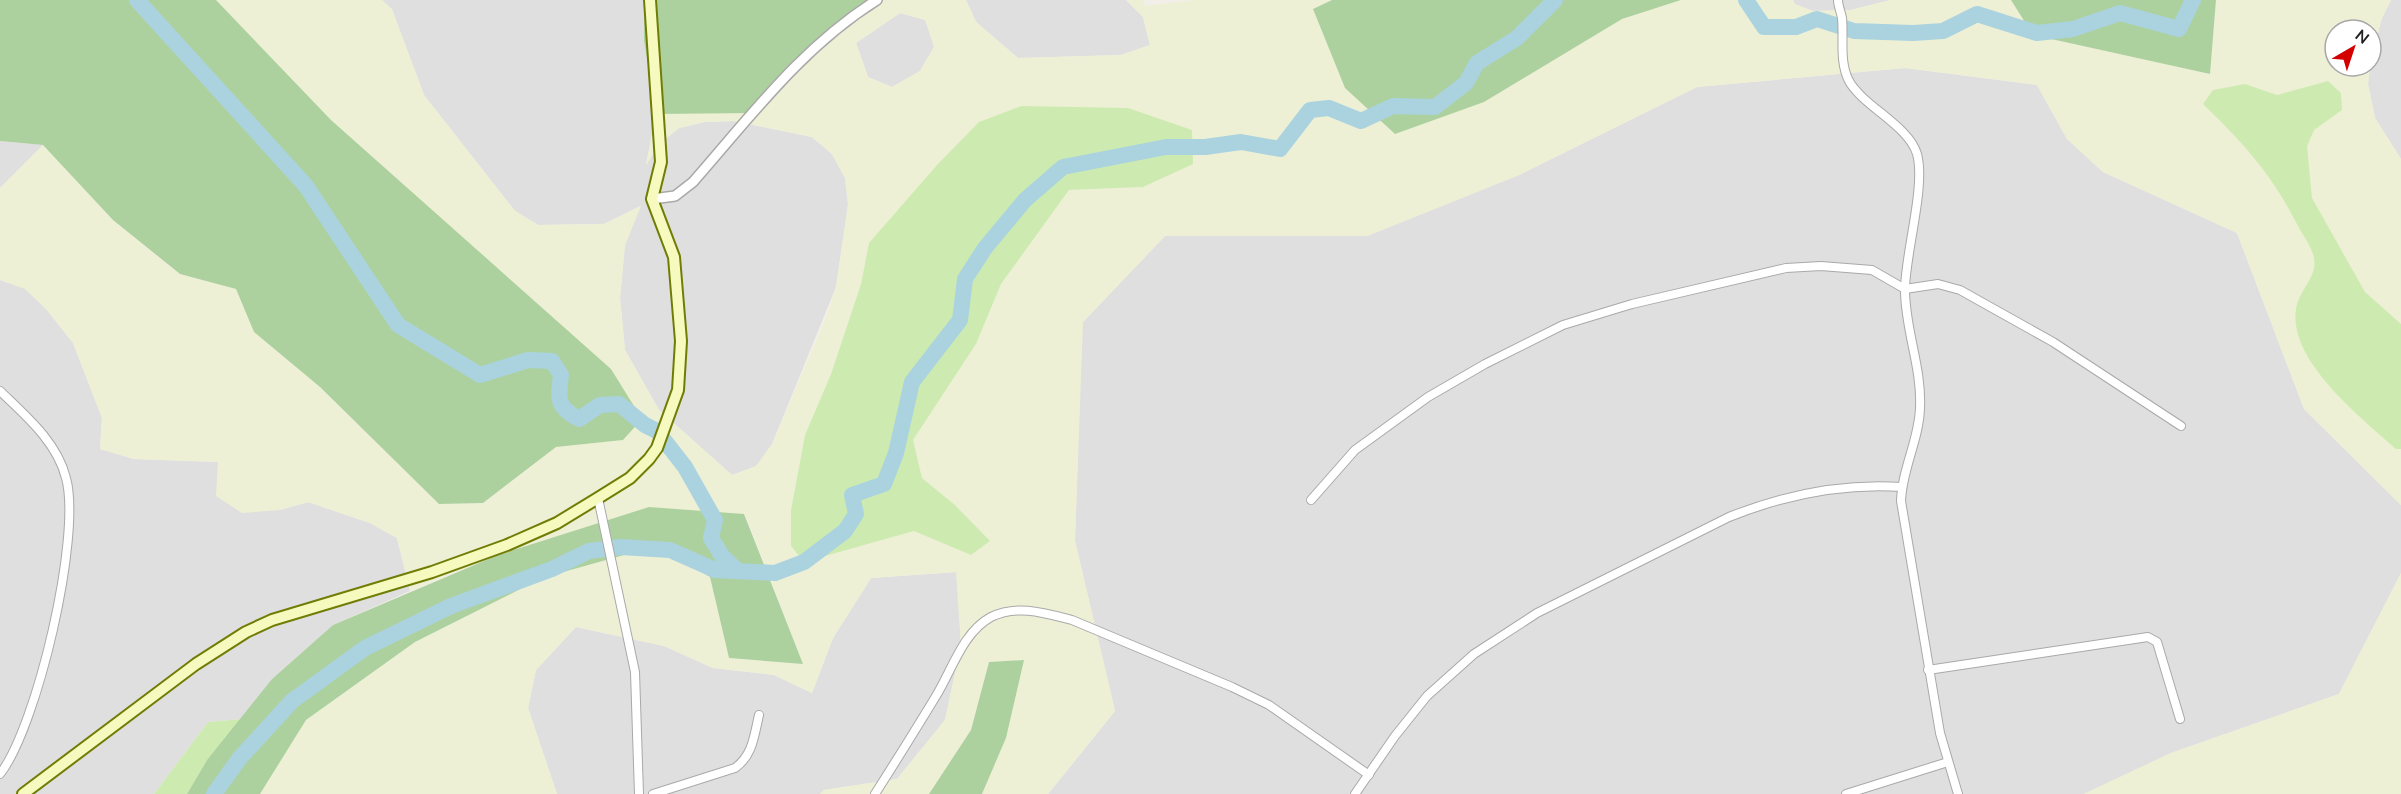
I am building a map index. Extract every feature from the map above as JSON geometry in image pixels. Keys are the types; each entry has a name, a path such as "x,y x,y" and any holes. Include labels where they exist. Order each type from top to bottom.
{"main road":[{"path":"22,794 196,664 259,626 432,572 507,545 557,523 630,478 657,448 678,390 681,341 674,257 652,199 661,162 650,0"}],"street":[{"path":"652,199 675,196 693,182 791,69 823,38 877,0"},
{"path":"1838,0 1842,17 1842,48 1849,81 1903,135 1917,155 1918,178 1905,290 1919,375 1920,406 1918,430 1902,487 1901,501 1928,670 1948,762 1958,794"},
{"path":"1311,500 1355,450 1428,396 1563,325 1632,304 1786,268 1821,266 1872,270 1905,290 1938,284 1985,302 2053,342 2181,426"},
{"path":"0,391 28,418 56,453 66,476 69,512 48,655 25,725 0,774"},
{"path":"1355,794 1408,720 1452,671 1500,634 1537,613 1729,517 1760,505 1866,485 1902,487"},
{"path":"598,498 635,672 639,794"},
{"path":"875,794 938,693 964,644 976,628 991,617 1014,610 1048,613 1072,620 1232,687 1269,705 1369,775"},
{"path":"1928,670 2148,637 2157,642 2180,719"},
{"path":"654,794 735,768 746,760 759,715"},
{"path":"1846,794 1948,762"}],"shaded area":[{"path":"382,0 644,0 644,41 656,114 646,164 658,145 679,128 705,122 733,121 812,137 832,154 845,178 848,205 836,287 772,444 756,467 732,475 659,410 625,350 620,298 625,245 640,206 604,224 538,225 515,211 424,95 392,10"},
{"path":"966,0 1126,0 1143,17 1150,45 1121,55 1018,58 976,22"},
{"path":"1793,0 1890,0 1851,10 1813,11 1794,4"},
{"path":"2391,0 2401,0 2401,159 2375,118 2368,84 2369,78 2383,78 2382,18"},
{"path":"900,13 926,20 934,47 920,71 892,87 868,77 856,43"},
{"path":"1905,68 2037,85 2067,139 2103,172 2237,233 2304,409 2401,505 2401,573 2339,694 2171,753 2084,794 1048,794 1115,711 1075,541 1082,323 1165,236 1367,236 1519,175 1697,87"},
{"path":"0,141 43,145 0,188"},
{"path":"0,280 25,288 47,310 73,343 102,418 100,449 134,459 218,462 280,510 308,502 370,523 397,538 410,591 333,625 272,679 243,719 208,722 154,794 0,794"},
{"path":"957,572 961,645 945,720 897,779 824,790 820,794 557,794 528,708 536,670 576,627 664,646 713,668 774,675 812,693 833,638 871,578"}],"green space":[{"path":"0,0 216,0 331,120 611,369 642,419 623,440 556,447 483,503 439,504 320,387 254,332 236,289 180,274 113,220 43,145 0,141"},
{"path":"216,0 382,0 392,9 424,95 515,211 538,225 604,224 641,206 625,245 620,298 625,350 659,410 732,475 756,466 772,444 827,315 836,287 848,205 845,178 832,154 812,137 733,121 705,122 679,128 658,145 646,166 656,114 691,113 833,33 878,0 966,0 976,22 1018,58 1121,55 1150,45 1143,17 1126,0 1144,0 1145,6 1196,0 1332,0 1313,9 1484,102 1622,19 1681,0 1793,0 1795,4 1813,11 1851,10 1890,0 2012,0 2033,35 2210,74 2216,0 2391,0 2382,18 2323,18 2323,78 2369,78 2375,118 2401,159 2401,505 2304,409 2237,233 2103,172 2067,139 2037,85 1905,68 1697,87 1519,175 1367,236 1165,236 1083,322 1075,541 1115,711 1048,794 982,794 1006,738 1023,660 989,662 971,730 929,794 820,794 824,790 897,779 945,720 961,645 956,572 871,578 833,638 812,693 774,675 713,668 664,646 576,627 536,670 528,708 557,794 260,794 306,720 415,642 542,578 656,546 710,577 729,658 803,664 745,514 498,555 410,591 397,538 370,523 308,502 280,510 242,513 216,496 218,462 134,459 100,449 102,418 73,343 47,310 25,289 0,280 0,188 43,145 113,220 179,274 236,289 254,332 320,387 439,504 484,503 556,447 623,440 465,241 331,120","holes":["900,13 925,20 934,47 920,71 892,87 868,77 856,43","1192,130 1143,187 1069,190 1001,284 976,344 913,440 922,478 955,505 990,541 971,555 914,531 804,562 791,510 805,435 831,374 861,284 869,243"]},
{"path":"644,0 878,0 833,33 756,113 656,114 644,41"},
{"path":"1332,0 1681,0 1622,19 1484,102 1395,134 1345,88 1313,9"},
{"path":"2011,0 2216,0 2210,74 2033,35"},
{"path":"2328,81 2341,93 2342,110 2314,130 2307,146 2312,198 2365,292 2401,324 2401,449 2396,449 2347,405 2315,368 2303,348 2297,329 2296,309 2314,269 2312,251 2278,190 2256,160 2203,104 2213,90 2245,84 2277,95"},
{"path":"1021,106 1128,108 1192,130 1193,164 1143,187 1069,190 1001,284 976,344 913,440 922,478 955,505 990,541 971,555 914,531 804,562 791,546 791,510 805,435 831,374 861,284 869,243 937,165 979,122"},
{"path":"649,507 744,514 803,664 729,658 710,577 656,546 542,578 415,642 306,720 260,794 187,794 207,760 272,679 333,625 498,555"},
{"path":"2401,573 2401,794 2084,794 2171,753 2339,694"},
{"path":"1024,660 1006,738 982,794 929,794 971,730 989,662"},
{"path":"243,719 207,760 187,794 154,794 208,722"}],"waterway":[{"path":"137,0 306,186 398,325 480,375 528,360 552,361 561,375 560,402 572,415 579,419 600,405 619,404 645,425 657,431 685,467 715,520 711,538 722,556 738,571"},
{"path":"214,794 239,759 292,701 365,648 451,606 552,569 589,551 621,547 670,550 715,570 775,573 804,562 845,531 856,514 852,495 884,484 896,453 912,382 960,320 965,279 985,248 1025,200 1063,167 1166,147 1205,147 1241,142 1280,149 1310,110 1329,108 1361,121 1393,106 1435,107 1466,83 1477,63 1517,38 1555,0"},
{"path":"1746,0 1764,27 1796,27 1817,19 1854,31 1913,33 1943,31 1977,14 2037,33 2073,29 2120,13 2179,29 2193,0"}]}
